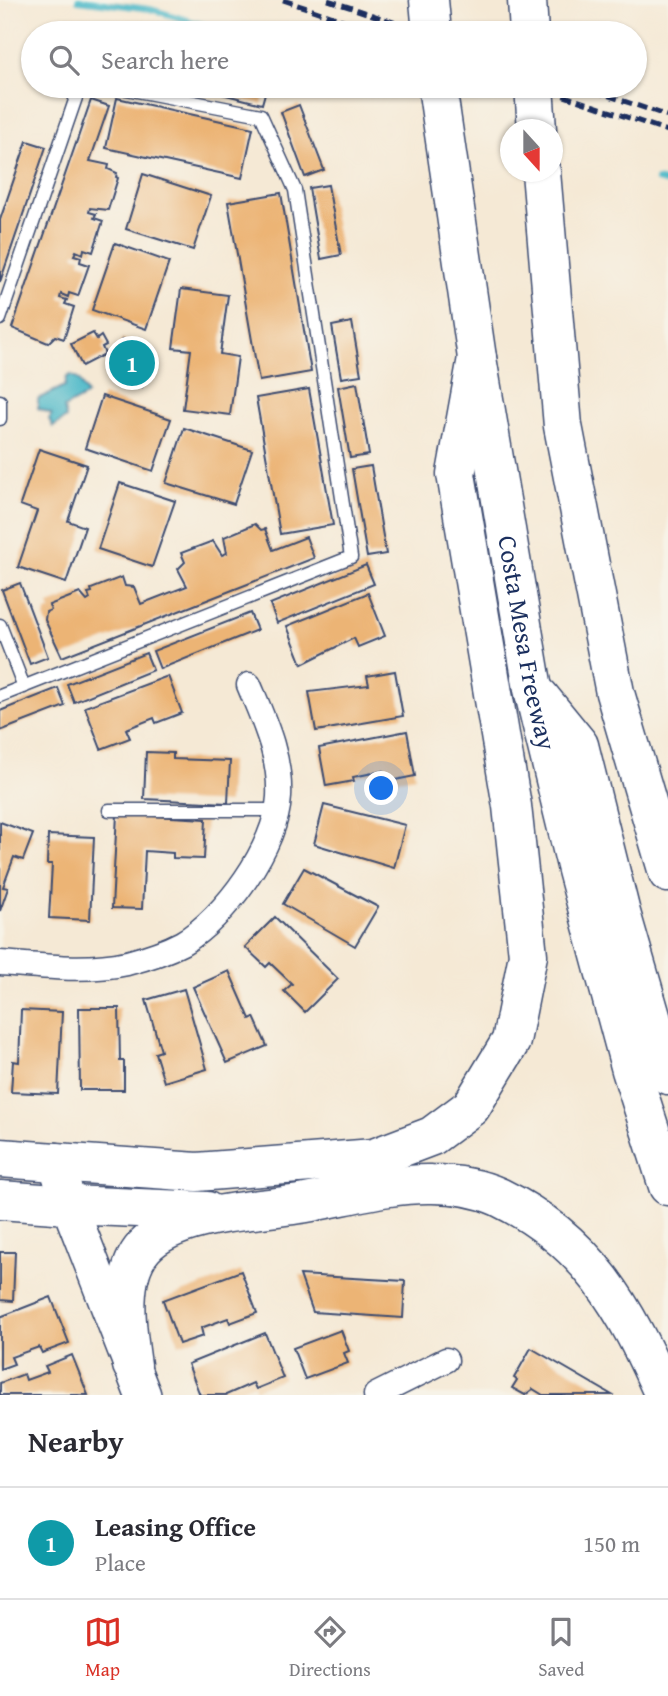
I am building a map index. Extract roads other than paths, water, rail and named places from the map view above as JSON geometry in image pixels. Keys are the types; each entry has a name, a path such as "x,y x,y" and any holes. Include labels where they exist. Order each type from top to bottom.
{"main road":[{"path":"429,0 431,21"},
{"path":"527,0 528,21"},
{"path":"535,98 536,119"},
{"name":"Costa Mesa Freeway","path":"438,101 477,358 533,689 577,870 627,1057 668,1186"},
{"path":"542,182 564,426 615,693 668,873"},
{"path":"0,1158 197,1172 374,1158 432,1136 471,1107 511,1041 528,955 512,806 456,474 477,358"},
{"path":"533,689 579,745 621,913 668,1075"},
{"path":"615,693 668,821"},
{"path":"56,1162 69,1205 138,1380"},
{"path":"138,1380 126,1322 132,1270 145,1246 172,1230 236,1212 430,1184 470,1188 495,1196 547,1226 580,1252 600,1275 642,1345 664,1395"},
{"path":"0,1200 236,1212"}],"street":[{"path":"0,963 71,967 124,964 155,955 183,942 224,907 262,855 279,797 273,741 248,685"},
{"path":"376,1395 446,1360"}],"lane":[{"path":"0,319 76,98"},
{"path":"0,696 351,557 295,190 261,115 173,98"},
{"path":"0,401 0,419"},
{"path":"0,625 24,687"},
{"path":"109,810 275,810"}],"water":[{"path":"71,375 79,380 87,395 64,408 66,418 53,427 49,419 52,414 38,408 38,399 65,386 67,377"}],"waterway":[{"path":"78,0 150,9 190,21"},
{"path":"657,180 668,183"}],"railway":[{"path":"283,0 345,21"},
{"path":"328,0 390,21"},
{"path":"570,98 668,131"},
{"path":"615,98 668,116"}],"place":[{"name":"Leasing Office","path":"132,363"}]}
